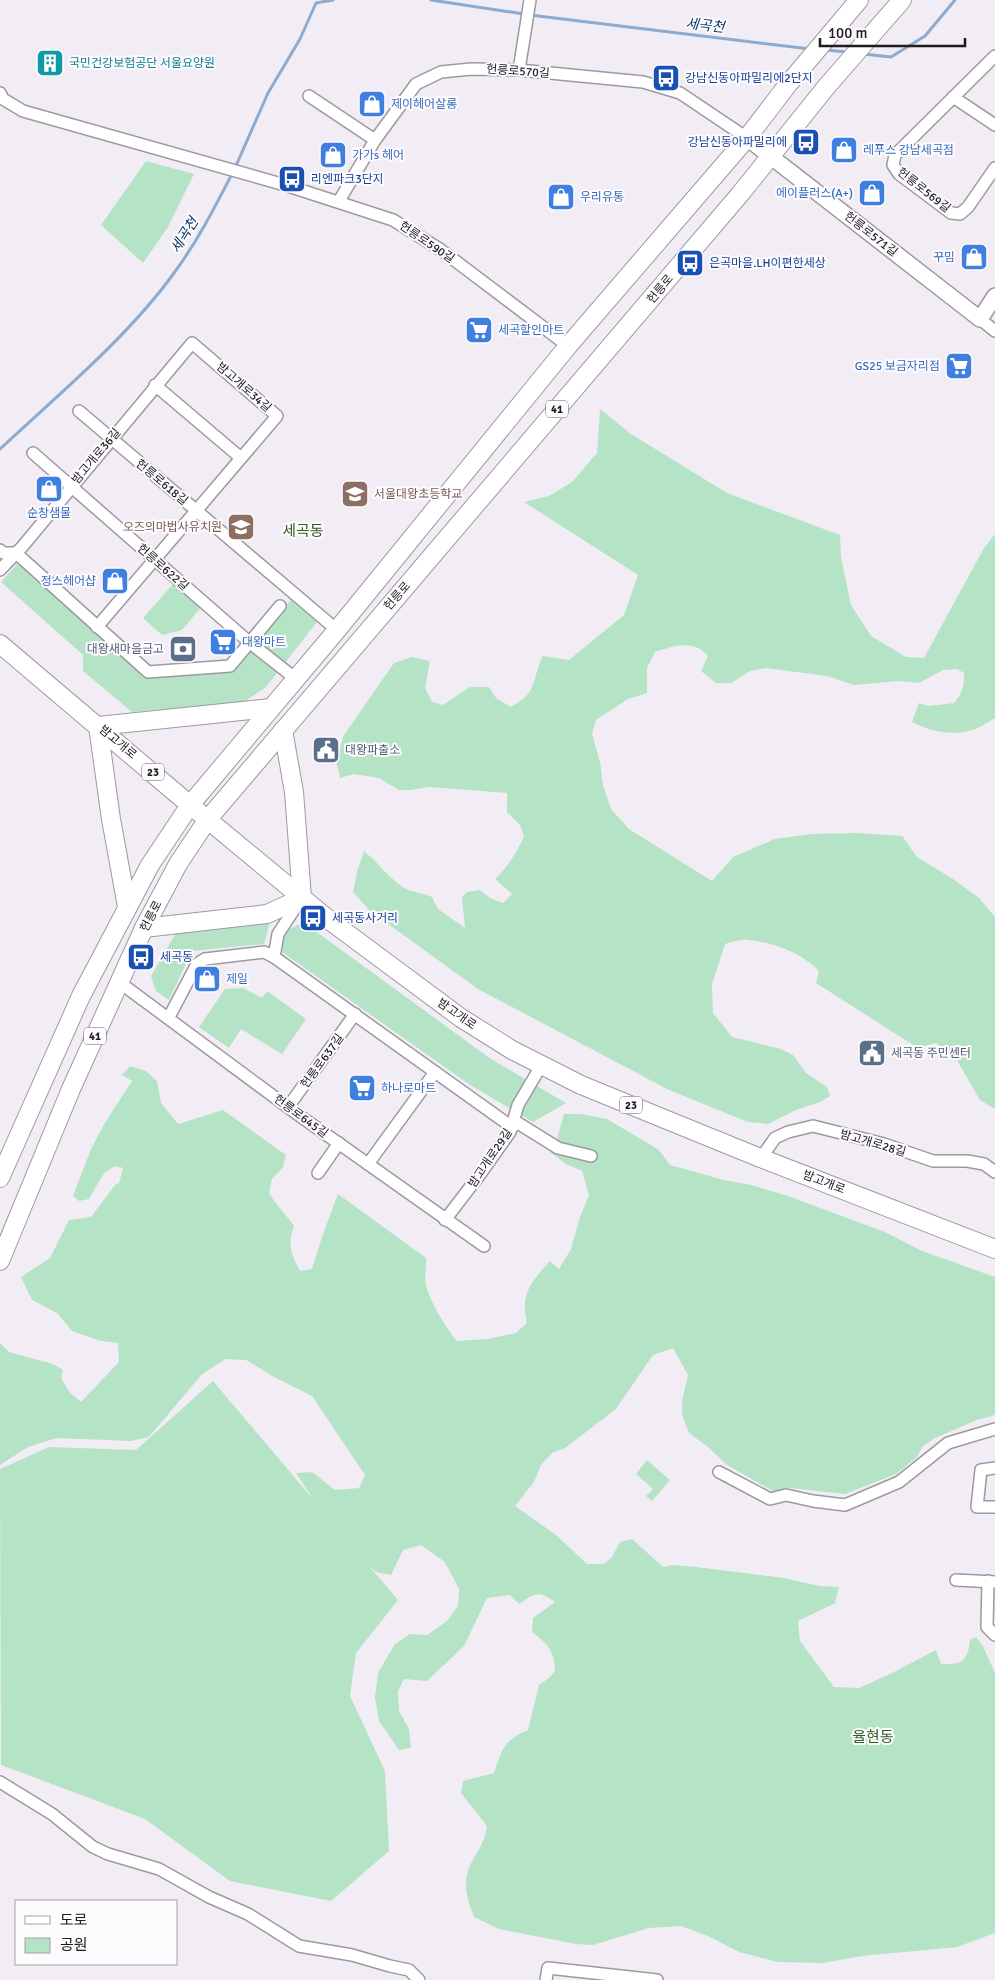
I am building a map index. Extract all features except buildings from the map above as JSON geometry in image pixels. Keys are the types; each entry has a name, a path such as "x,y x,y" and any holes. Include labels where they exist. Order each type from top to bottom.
{"main road":[{"name":"헌릉로","path":"0,1178 68,1020 150,865 190,805 296,679 568,346 747,138 789,83 859,0"},
{"name":"헌릉로","path":"0,1262 71,1089 144,928 178,864 208,819 772,157 827,86 902,0"},
{"name":"밤고개로","path":"0,644 302,898 461,1018 512,1050 582,1085 761,1158 995,1249"},
{"path":"127,907 111,820 98,726 271,708"},
{"path":"144,928 267,914 302,898 294,792 283,730"}],"street":[{"path":"519,70 530,0"},
{"name":"헌릉로569길","path":"995,56 895,155 892,165 899,174 952,213 960,214 968,208 995,168"},
{"name":"헌릉로570길","path":"339,201 375,140 416,84 441,72 471,68 519,70 643,82 680,93 747,138"},
{"name":"헌릉로590길","path":"0,93 4,99 23,111 266,179 393,220 441,250 568,346"},
{"path":"309,96 375,140"},
{"path":"953,97 995,125"},
{"name":"헌릉로571길","path":"747,138 995,332"},
{"path":"980,319 995,296"},
{"name":"밤고개로36길","path":"0,570 192,343"},
{"name":"밤고개로34길","path":"97,627 277,416 192,343"},
{"path":"155,385 241,458"},
{"name":"헌릉로618길","path":"79,412 336,630"},
{"name":"헌릉로622길","path":"32,453 249,642 296,679"},
{"path":"0,550 3,553 16,552 148,672 230,666 280,606"},
{"path":"274,957 278,934 302,898"},
{"path":"169,1017 197,964 205,959 264,952 355,1014 512,1127 518,1123 558,1148 591,1156"},
{"name":"헌릉로645길","path":"120,982 288,1107 484,1246"},
{"name":"헌릉로637길","path":"288,1107 355,1014"},
{"name":"밤고개로29길","path":"445,1220 481,1173 512,1127 518,1105 541,1066"},
{"path":"368,1164 435,1072"},
{"name":"밤고개로28길","path":"761,1158 775,1138 813,1126 884,1144 933,1161 967,1161 984,1164 995,1172"},
{"path":"318,1173 339,1143"},
{"path":"719,1472 770,1499 786,1495 845,1505 899,1482 948,1443 995,1429"},
{"path":"995,1468 981,1470 977,1507 995,1507"},
{"path":"956,1580 992,1582 987,1627 995,1635"},
{"path":"0,1782 52,1814 93,1847 108,1854 159,1869 209,1897 248,1914 299,1946 352,1955 409,1970 419,1980"},
{"path":"546,1980 548,1968 657,1980"}],"green space":[{"path":"146,161 194,174 168,227 143,263 101,225"},
{"path":"600,409 631,434 727,493 840,535 841,557 851,605 871,636 906,657 924,658 984,548 995,534 995,718 978,728 953,733 936,731 912,722 919,703 929,706 954,703 961,693 964,682 964,673 957,669 943,670 919,683 898,681 854,685 827,676 766,668 750,671 731,683 716,683 701,671 708,656 696,647 683,645 655,652 647,668 647,693 628,699 596,720 592,734 600,762 603,785 611,809 629,829 712,881 733,857 775,839 812,834 856,833 902,836 917,857 953,879 979,898 995,917 995,1109 980,1100 957,1060 936,1043 918,1048 816,983 819,971 796,954 767,943 742,940 725,944 712,984 713,1013 732,1037 781,1049 793,1055 806,1073 827,1087 830,1096 768,1124 748,1122 669,1090 478,989 369,910 353,892 364,851 400,885 408,890 432,897 438,909 465,928 462,897 467,892 480,890 490,898 503,903 512,894 495,879 511,860 524,837 520,825 507,812 507,793 429,787 399,790 379,778 354,774 340,778 336,760 344,735 394,663 412,657 430,661 425,688 432,702 443,705 470,687 489,687 496,698 511,707 528,694 543,656 569,660 624,615 638,575 524,502 549,496 572,482 597,453"},
{"path":"19,562 144,678 233,671 291,600 317,622 266,687 244,702 132,712 83,671 83,655 1,582"},
{"path":"174,583 201,607 182,630 162,635 143,618"},
{"path":"271,918 264,944 192,951 169,1000 156,991 151,976 177,931"},
{"path":"303,922 491,1059 566,1103 533,1122 470,1085 282,952 284,932"},
{"path":"243,988 262,998 267,991 306,1019 282,1054 241,1029 229,1048 199,1027 225,989"},
{"path":"130,1066 146,1071 157,1081 161,1103 178,1124 223,1110 286,1155 283,1167 272,1179 269,1193 294,1226 290,1244 300,1271 312,1269 338,1194 426,1258 425,1282 428,1292 439,1314 457,1341 488,1339 516,1333 527,1323 525,1313 526,1296 537,1275 550,1261 559,1269 571,1249 580,1217 589,1195 582,1171 566,1164 550,1152 557,1139 564,1114 581,1114 607,1119 659,1150 670,1165 788,1196 885,1232 922,1251 995,1277 995,1415 977,1420 935,1438 922,1447 917,1457 896,1474 845,1494 790,1488 773,1491 727,1465 708,1447 689,1433 682,1415 682,1401 688,1375 673,1348 653,1355 616,1409 565,1448 552,1453 541,1465 534,1482 515,1506 556,1535 587,1564 604,1564 612,1557 620,1542 632,1539 663,1567 673,1565 696,1567 784,1578 819,1586 839,1587 835,1603 798,1621 800,1641 834,1687 859,1688 936,1650 941,1664 954,1664 963,1660 968,1653 970,1640 976,1637 983,1646 995,1673 995,1933 957,1947 862,1956 823,1963 777,1962 739,1952 710,1937 681,1926 649,1928 593,1945 576,1944 499,1929 474,1917 466,1887 467,1874 482,1844 487,1826 461,1793 463,1781 494,1773 505,1746 528,1730 539,1685 555,1671 552,1653 542,1640 532,1632 533,1618 555,1602 541,1594 533,1595 519,1604 510,1595 487,1598 464,1646 427,1681 404,1679 398,1691 399,1711 409,1729 411,1748 399,1750 379,1721 375,1697 378,1673 395,1644 410,1634 427,1635 447,1621 458,1606 459,1589 445,1562 421,1545 403,1550 391,1575 376,1572 369,1566 398,1600 356,1653 350,1696 385,1771 389,1851 331,1901 230,1881 145,1819 1,1765 0,1469 49,1447 136,1450 213,1381 313,1499 296,1473 312,1472 335,1490 359,1488 365,1475 312,1396 274,1377 246,1360 226,1359 202,1374 149,1437 131,1441 57,1438 28,1447 0,1465 0,1343 9,1352 53,1364 63,1370 61,1378 70,1393 81,1402 119,1362 118,1343 101,1341 72,1331 57,1313 32,1300 21,1277 50,1258 69,1220 91,1217 115,1185 119,1183 123,1168 115,1166 104,1173 89,1199 79,1201 73,1196 91,1149 106,1121 132,1081 122,1075"},
{"path":"647,1460 670,1480 652,1501 646,1496 653,1489 636,1474"}],"waterway":[{"name":"세곡천","path":"235,168 268,93 300,39 316,3 333,0"},
{"name":"세곡천","path":"431,0 524,14"},
{"name":"세곡천","path":"863,54 891,57 925,36 955,0"},
{"name":"세곡천","path":"530,15 810,49"},
{"name":"세곡천","path":"826,50 847,52"},
{"name":"세곡천","path":"0,449 92,365 156,297 190,249 232,174"}],"place":[{"name":"국민건강보험공단 서울요양원","path":"50,63"},
{"name":"강남신동아파밀리에2단지","path":"666,78"},
{"name":"제이헤어살롱","path":"372,104"},
{"name":"강남신동아파밀리에","path":"806,142"},
{"name":"레푸스 강남세곡점","path":"844,150"},
{"name":"가가s 헤어","path":"333,155"},
{"name":"리엔파크3단지","path":"292,179"},
{"name":"에이플러스(A+)","path":"872,193"},
{"name":"우리유통","path":"561,197"},
{"name":"꾸밈","path":"974,257"},
{"name":"은곡마을.LH이편한세상","path":"690,263"},
{"name":"세곡할인마트","path":"479,330"},
{"name":"GS25 보금자리점","path":"959,366"},
{"name":"순창샘물","path":"49,489"},
{"name":"서울대왕초등학교","path":"355,494"},
{"name":"오즈의마법사유치원","path":"241,527"},
{"name":"정스헤어샵","path":"115,581"},
{"name":"대왕마트","path":"223,642"},
{"name":"대왕새마을금고","path":"183,649"},
{"name":"대왕파출소","path":"326,750"},
{"name":"세곡동사거리","path":"313,918"},
{"name":"세곡동","path":"141,957"},
{"name":"제일","path":"207,979"},
{"name":"세곡동 주민센터","path":"872,1053"},
{"name":"하나로마트","path":"362,1088"}],"district":[{"name":"세곡동","path":"303,531"},
{"name":"율현동","path":"873,1737"}]}
